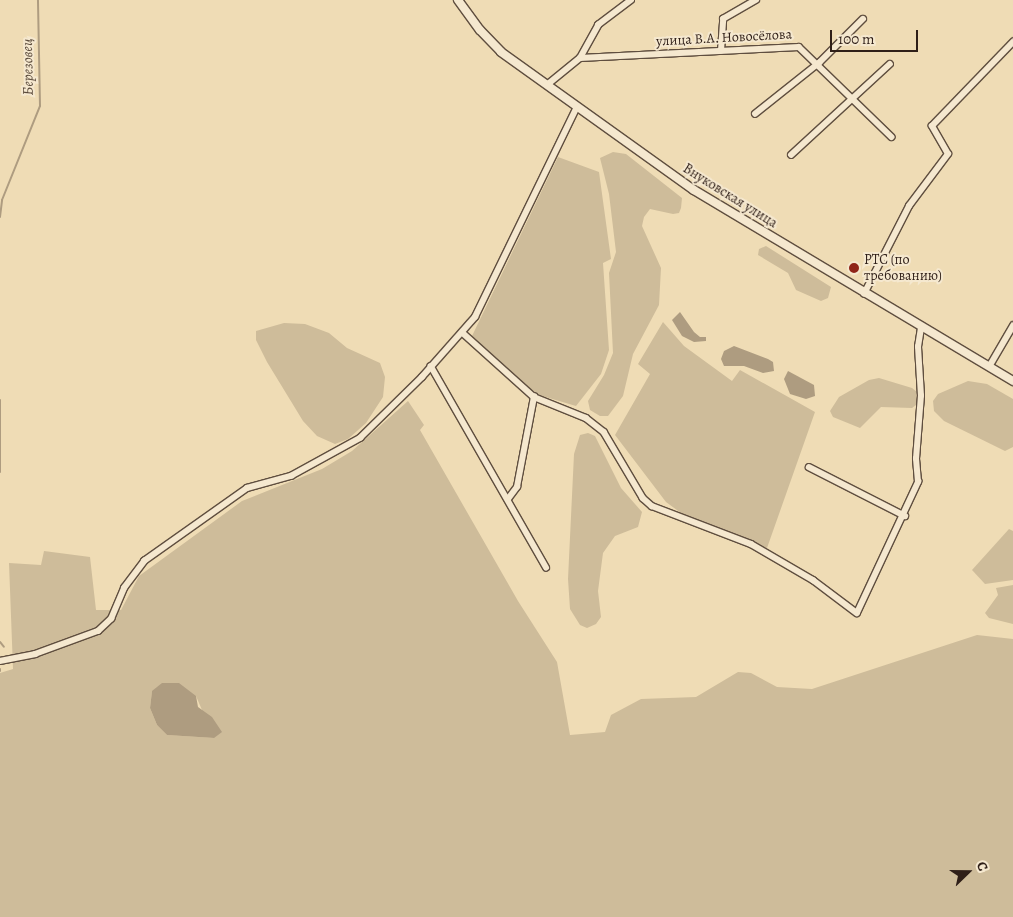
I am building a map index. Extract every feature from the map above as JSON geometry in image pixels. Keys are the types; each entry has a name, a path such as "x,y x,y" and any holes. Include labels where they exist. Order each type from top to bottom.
{"main road":[{"name":"Внуковская улица","path":"458,0 492,44 694,190 864,294 1013,381"}],"street":[{"path":"547,85 580,58 598,25 631,0"},
{"path":"721,51 723,19 756,0"},
{"path":"755,114 819,63 863,19"},
{"path":"864,294 908,206 948,154 932,126 1013,42"},
{"name":"улица В.А. Новосёлова","path":"580,58 798,47 819,63 856,98 892,137"},
{"path":"791,155 856,98 890,64"},
{"path":"0,661 35,654 98,630 111,619 124,588 144,561 247,488 291,476 353,442 432,366 463,333 490,291 577,107"},
{"path":"989,367 1013,326"},
{"path":"463,333 534,397 586,418 604,432 643,498 652,506 751,544 813,580 857,613 904,516 918,482 916,459 922,396 918,347 921,327"},
{"path":"432,366 546,567"},
{"path":"508,499 517,487 534,397"},
{"path":"809,468 904,516"}],"shaded area":[{"path":"613,152 626,154 682,198 679,213 673,214 650,209 644,217 642,226 661,268 659,305 633,354 623,396 608,416 600,416 590,410 588,401 604,375 613,353 609,273 616,252 609,194 600,158"},
{"path":"558,157 599,172 611,259 603,263 609,350 601,374 576,406 539,395 508,371 472,336"},
{"path":"766,246 831,287 828,298 821,301 796,290 788,273 758,255 759,249"},
{"path":"680,312 694,332 700,337 706,337 706,341 694,342 682,336 672,320"},
{"path":"663,322 684,346 732,381 740,370 815,412 767,548 681,513 666,502 615,435 650,374 638,364"},
{"path":"284,323 305,324 329,333 347,348 380,363 385,377 383,397 366,423 348,439 335,444 317,436 303,421 267,362 256,340 256,331"},
{"path":"734,346 773,362 774,371 763,373 744,366 724,366 721,359 724,351"},
{"path":"788,371 814,385 815,396 806,399 790,394 784,379"},
{"path":"879,378 912,388 917,392 916,405 912,408 881,407 860,428 833,417 830,411 839,397 869,380"},
{"path":"968,381 987,384 1013,399 1013,447 1005,451 944,421 934,411 933,401 938,394"},
{"path":"408,401 424,425 420,430 518,601 557,662 570,735 605,732 611,715 641,699 696,697 738,672 751,673 777,687 812,689 977,635 1013,639 1013,917 0,917 0,673 13,669 9,563 41,565 44,551 90,557 96,610 121,610 139,576 242,501 322,469 352,451","holes":["152,691 196,696 214,738 167,735 157,725 150,708"]},
{"path":"588,433 595,436 621,488 642,512 638,527 615,536 603,553 598,591 601,617 596,624 587,628 580,625 570,609 568,579 574,454 580,435"},
{"path":"1009,529 1013,531 1013,580 985,584 972,570"},
{"path":"1013,585 1013,624 989,618 985,613 998,595 996,588"},
{"path":"162,683 179,683 196,696 198,707 212,717 222,732 214,738 167,735 157,725 150,708 152,691"}],"waterway":[{"name":"Березовец","path":"0,217 2,200 40,106 38,0"},
{"name":"Березовец","path":"0,400 0,472"},
{"name":"Березовец","path":"0,642 4,647"}],"place":[{"name":"РТС (по требованию)","path":"854,268"}]}
